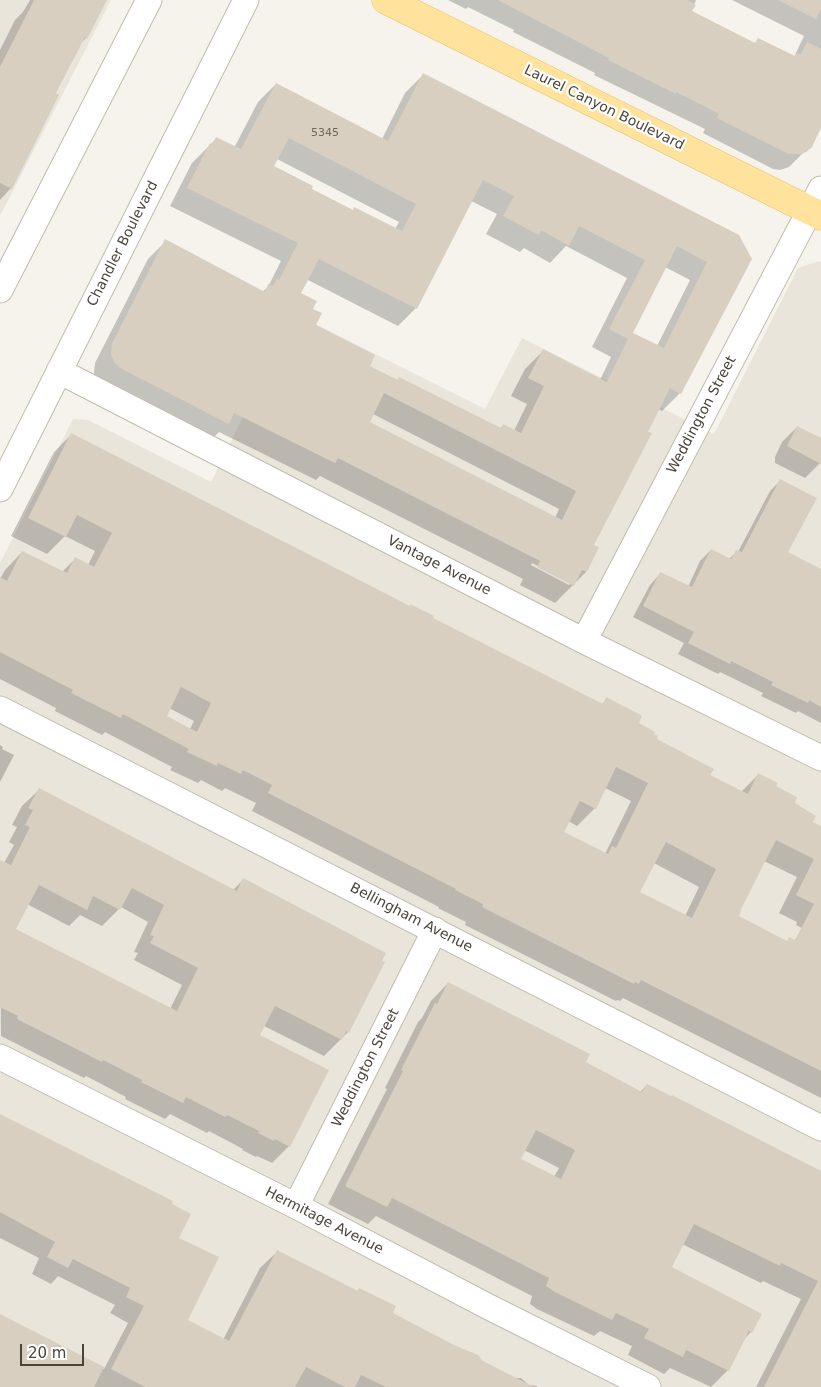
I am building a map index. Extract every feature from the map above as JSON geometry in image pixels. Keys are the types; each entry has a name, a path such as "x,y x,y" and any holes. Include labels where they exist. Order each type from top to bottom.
{"main road":[{"name":"Laurel Canyon Boulevard","path":"386,0 817,205"}],"street":[{"path":"0,290 149,0"},
{"name":"Chandler Boulevard","path":"0,488 246,0"},
{"name":"Weddington Street","path":"584,641 817,205"},
{"name":"Vantage Avenue","path":"59,372 584,641 821,758"},
{"name":"Bellingham Avenue","path":"0,709 821,1128"},
{"name":"Weddington Street","path":"296,1206 435,930"},
{"name":"Hermitage Avenue","path":"0,1057 296,1206 487,1306 648,1387"}],"shaded area":[{"path":"0,0 111,0 0,216"},
{"path":"821,262 821,1387 0,1387 0,563 73,419 88,420 211,482 294,313 485,409 522,338 714,434 798,268"}],"building":[{"path":"34,0 107,0 56,93 59,95 12,189 0,183 0,67"},
{"path":"498,0 687,0 696,5 692,11 755,43 758,38 795,56 797,53 801,55 807,42 821,49 821,128 812,147 806,152 789,154 717,118 719,114 706,107 608,60 609,58"},
{"path":"778,0 821,0 821,9 816,19"},
{"path":"423,73 739,235 752,259 681,394 670,388 648,432 652,433 594,545 599,547 587,572 582,570 574,586 537,567 540,561 338,458 335,463 234,413 229,424 120,368 114,362 111,355 112,344 165,239 265,292 268,284 273,286 277,278 279,280 298,243 187,188 210,143 212,145 216,137 241,149 276,83 388,141","holes":["289,138 416,204 402,231 354,207 353,210 312,189 313,186 274,166","483,180 514,196 503,216 539,235 541,230 569,246 579,226 645,260 609,329 628,339 607,382 543,349 528,378 544,386 521,433 503,424 501,428 399,377 397,380 370,366 375,355 316,325 322,313 313,309 317,301 301,293 319,259 417,309","677,246 707,262 664,348 633,333","384,393 576,491 562,520 370,422"]},
{"path":"797,426 821,438 821,464 787,446"},
{"path":"71,433 410,606 410,604 434,616 433,618 603,704 606,697 639,714 642,716 639,723 655,732 654,734 658,736 657,739 714,769 710,775 748,794 758,773 778,783 776,786 797,797 795,803 816,816 813,822 821,826 821,1071 641,980 639,984 635,982 634,984 482,907 483,904 456,889 268,793 272,785 243,770 241,774 218,763 217,766 187,752 189,749 123,714 121,718 71,693 73,690 0,652 0,577 7,581 22,551 67,573 75,557 94,567 112,533 77,515 66,537 28,518","holes":["181,687 211,703 197,732 167,716","616,767 648,783 616,848 612,846 608,854 564,832 580,801 596,809","776,840 814,859 796,895 814,904 795,940 789,937 787,941 739,916","666,842 716,869 692,918 640,892"]},
{"path":"780,479 817,498 788,552 821,569 821,707 809,700 808,703 771,685 773,682 731,661 730,664 688,643 694,632 643,606 660,572 692,587 711,549 731,559 736,550 742,552"},
{"path":"39,788 237,891 243,878 386,953 382,961 385,962 349,1033 346,1031 342,1040 275,1006 260,1035 329,1070 290,1147 258,1133 259,1131 227,1115 225,1117 186,1097 183,1103 103,1060 102,1062 17,1019 18,1016 0,1007 0,860 11,865 30,827 25,825 33,810 28,808","holes":["39,885 87,910 93,896 120,910 132,888 164,905 150,935 154,936 150,943 198,968 177,1011 16,929"]},
{"path":"448,982 590,1054 586,1062 642,1092 647,1084 672,1095 821,1171 821,1387 764,1387 818,1281 781,1263 780,1266 694,1224 672,1267 762,1314 752,1333 749,1331 729,1371 686,1350 683,1357 644,1338 649,1329 616,1313 612,1320 555,1292 546,1286 549,1278 392,1198 387,1207 345,1186 403,1071 401,1070 435,1003 437,1004","holes":["536,1130 575,1150 561,1179 521,1159"]},
{"path":"0,1114 173,1201 172,1204 191,1214 179,1238 219,1257 188,1320 229,1341 277,1250 357,1291 359,1288 396,1306 393,1313 454,1345 478,1355 483,1361 534,1387 386,1387 361,1375 355,1387 345,1387 306,1367 295,1387 145,1387 111,1369 144,1306 126,1297 130,1288 73,1259 68,1268 47,1257 55,1242 0,1212"},
{"path":"0,1314 104,1367 94,1387 0,1387"}]}
